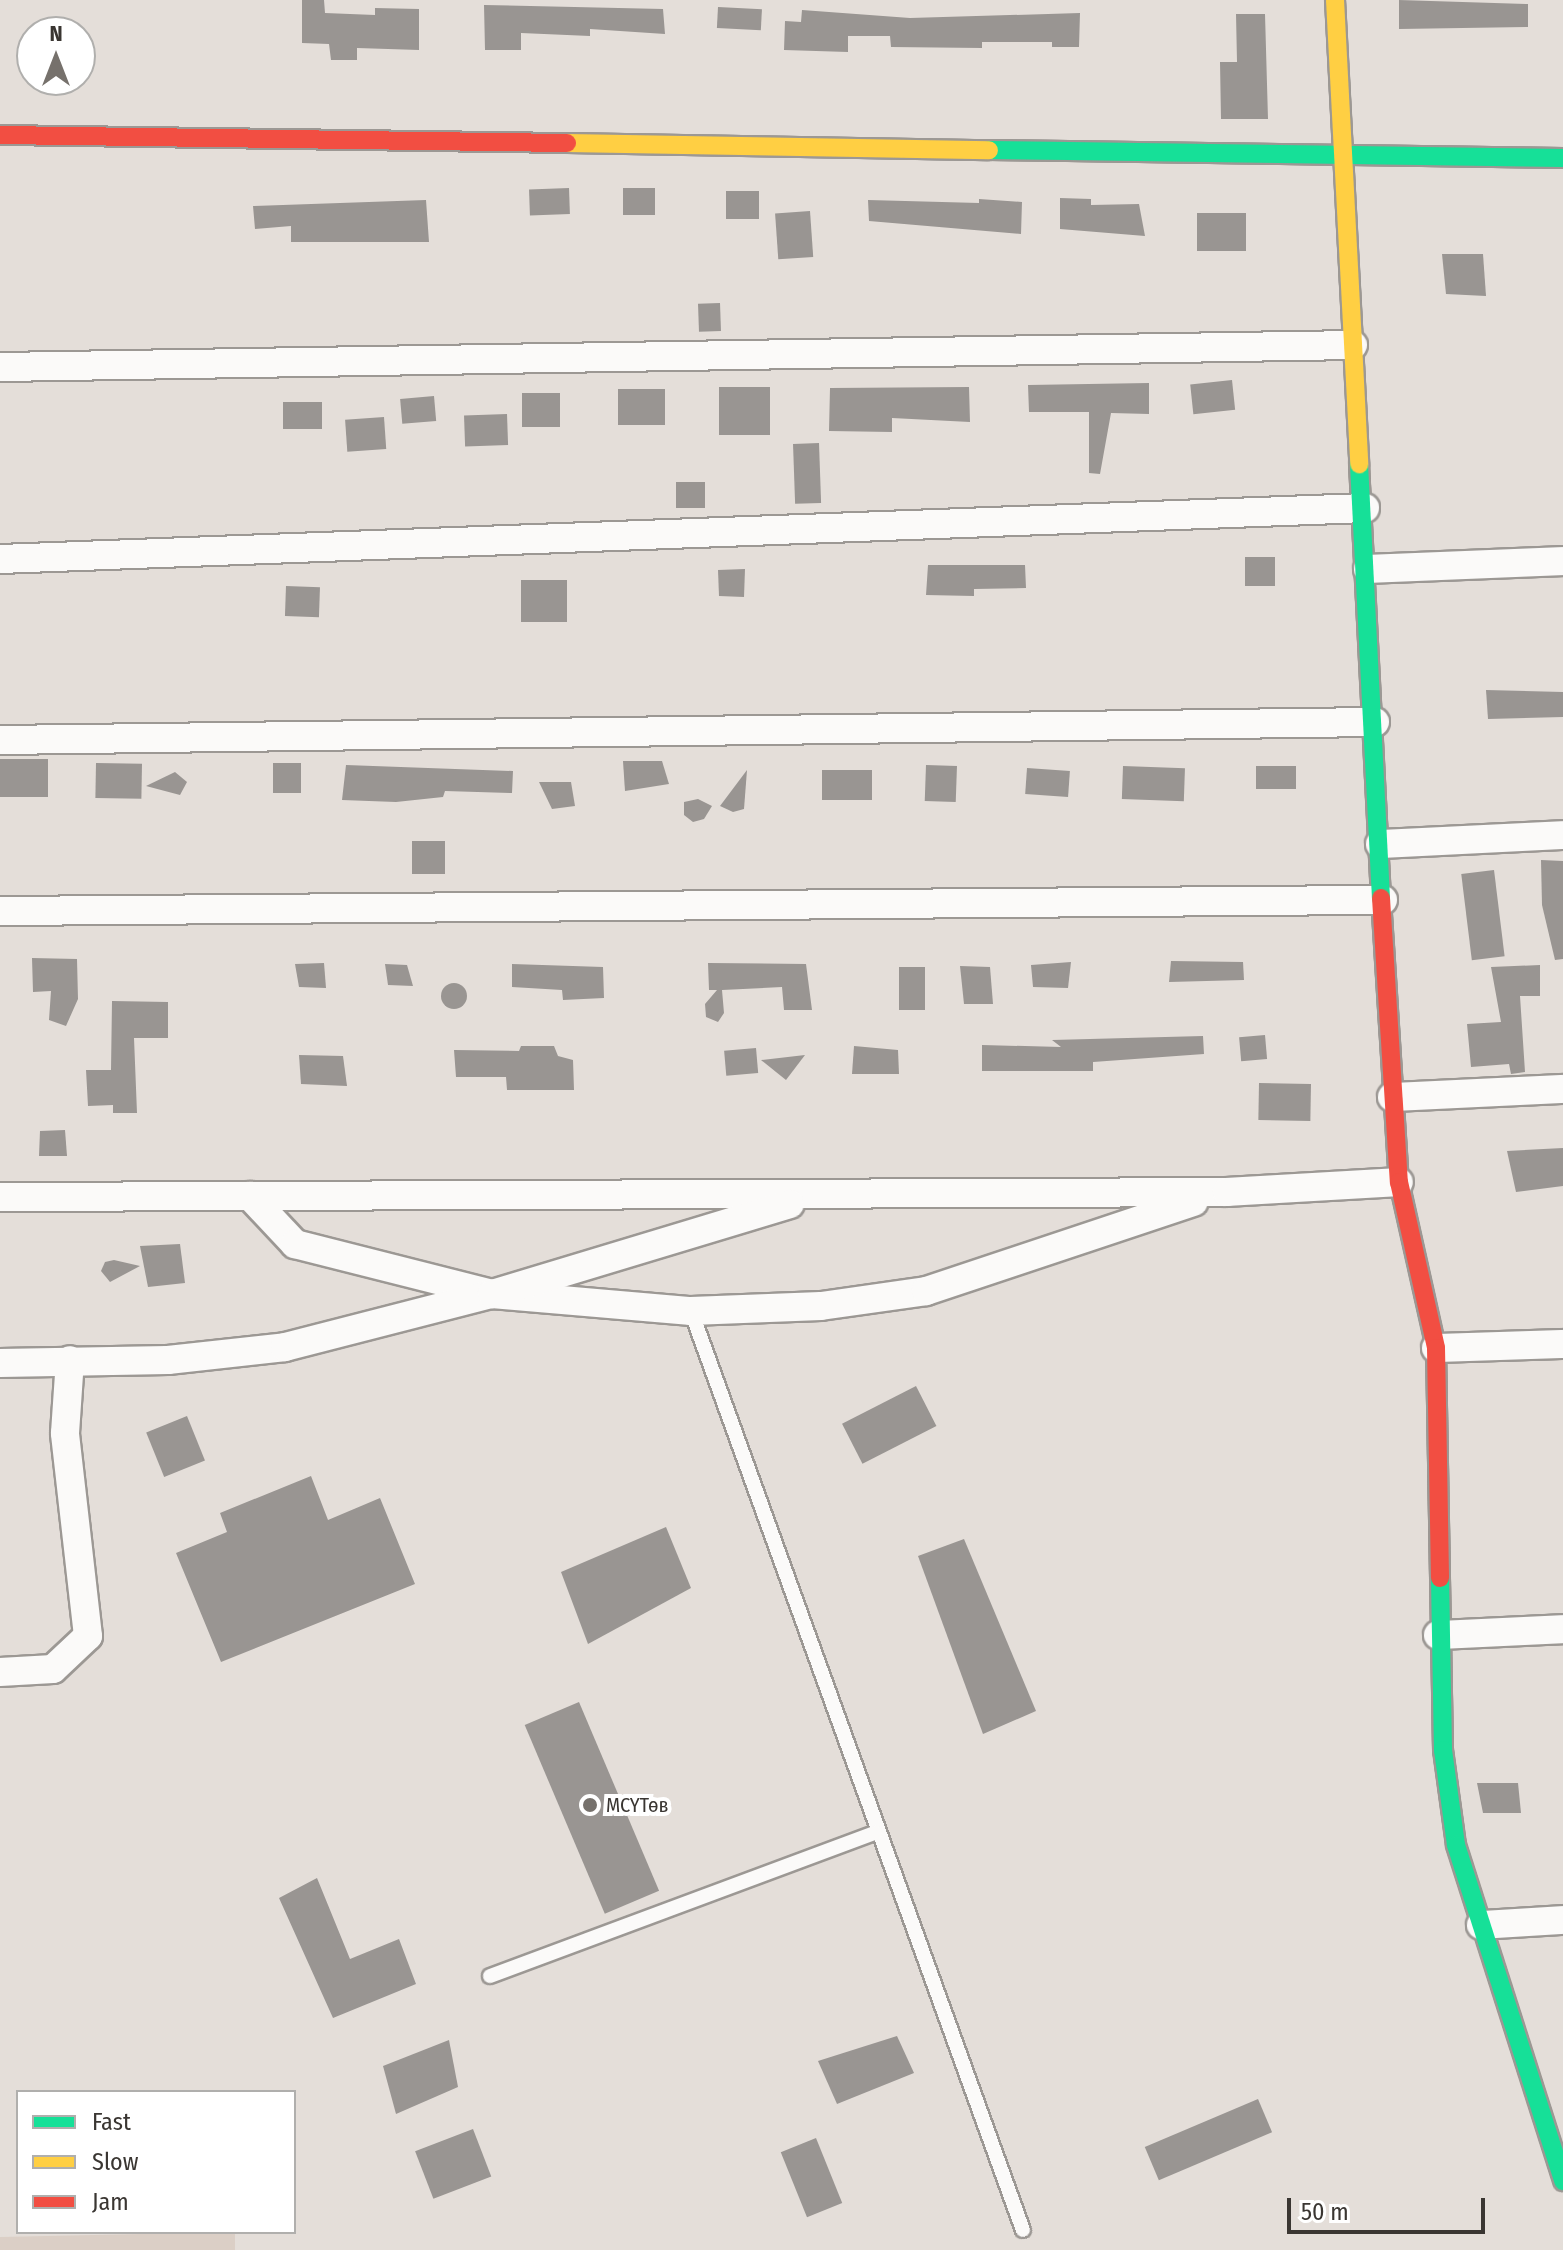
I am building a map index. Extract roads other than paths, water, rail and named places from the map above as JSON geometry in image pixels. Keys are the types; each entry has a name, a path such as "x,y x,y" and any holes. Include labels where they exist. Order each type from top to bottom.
{"street":[{"path":"1335,0 1365,508 1392,1097 1399,1182 1436,1348 1438,1635 1443,1750 1456,1845 1563,2181"},
{"path":"0,135 1343,158 1563,158"},
{"path":"0,367 1353,345"},
{"path":"0,559 1365,508"},
{"path":"1368,569 1563,561"},
{"path":"0,740 1375,722"},
{"path":"1380,844 1563,835"},
{"path":"0,911 1383,900"},
{"path":"1392,1097 1563,1089"},
{"path":"0,1197 1227,1192 1399,1182"},
{"path":"250,1196 295,1244 492,1294 691,1311 821,1306 926,1291 1076,1237 1227,1192"},
{"path":"0,1363 168,1360 285,1347 492,1294 819,1195"},
{"path":"1436,1348 1563,1344"},
{"path":"0,1672 53,1669 88,1636 65,1433 70,1360"},
{"path":"1438,1635 1563,1629"},
{"path":"1481,1925 1563,1920"}],"lane":[{"path":"691,1311 875,1833 970,2077 1023,2230"},
{"path":"490,1976 875,1833"}],"place":[{"name":"МСҮТөв","path":"590,1805"}]}
